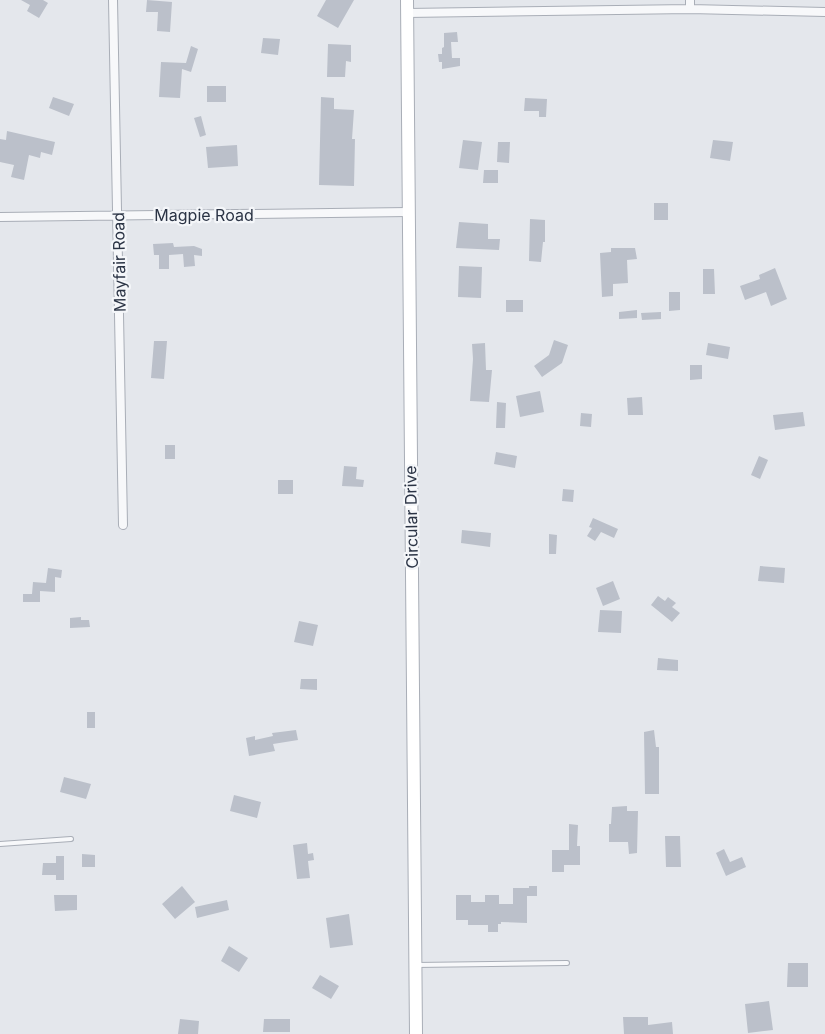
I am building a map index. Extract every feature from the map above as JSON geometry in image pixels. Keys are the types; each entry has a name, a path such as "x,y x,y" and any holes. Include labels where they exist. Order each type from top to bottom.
{"street":[{"name":"Mayfair Road","path":"113,0 123,525"},
{"name":"Circular Drive","path":"407,0 416,1034"},
{"path":"407,13 690,5 825,12"},
{"name":"Magpie Road","path":"0,217 408,212"}],"lane":[{"path":"0,844 71,839"},
{"path":"415,965 567,963"}],"building":[{"path":"21,0 43,0 48,3 39,18 27,11 30,5"},
{"path":"147,0 172,2 170,32 157,31 158,12 146,12"},
{"path":"326,0 354,0 338,28 317,16"},
{"path":"457,32 458,42 451,42 452,58 460,58 460,66 442,69 442,62 439,62 438,54 442,54 444,47 444,33"},
{"path":"263,38 280,39 278,55 261,53"},
{"path":"328,44 351,45 351,62 346,61 345,77 327,77"},
{"path":"191,46 198,49 191,72 182,69 180,98 159,97 161,62 186,63"},
{"path":"207,86 226,86 226,102 207,102"},
{"path":"53,97 74,104 69,116 49,108"},
{"path":"321,97 334,98 334,109 354,110 352,139 355,139 354,186 319,185"},
{"path":"525,98 547,99 546,117 539,117 539,111 524,111"},
{"path":"201,116 206,135 200,137 194,118"},
{"path":"7,131 55,142 52,155 41,152 40,158 29,155 24,180 11,177 14,165 0,162 0,139 6,140"},
{"path":"463,140 482,142 478,170 459,168"},
{"path":"713,140 733,142 730,161 710,158"},
{"path":"498,142 510,142 509,163 497,162"},
{"path":"237,145 238,166 208,168 206,147"},
{"path":"484,170 498,170 498,183 483,183"},
{"path":"654,203 668,203 668,220 654,220"},
{"path":"530,219 545,220 545,242 543,242 541,262 529,261"},
{"path":"459,222 488,224 488,239 500,239 499,250 456,248"},
{"path":"173,243 174,247 194,246 202,249 202,256 194,255 195,266 184,267 183,254 169,255 169,269 159,269 159,255 154,255 153,244"},
{"path":"611,248 635,248 637,259 627,260 628,283 613,284 613,296 602,297 600,253 611,252"},
{"path":"459,266 482,267 481,298 458,297"},
{"path":"775,268 787,299 771,306 766,292 745,300 740,286 760,279 759,275"},
{"path":"703,269 714,269 715,294 703,294"},
{"path":"669,292 680,292 680,310 669,311"},
{"path":"506,300 523,300 523,312 506,312"},
{"path":"637,310 637,318 619,319 619,312"},
{"path":"661,312 661,319 642,320 641,313"},
{"path":"554,340 568,345 562,363 542,377 534,366 549,355"},
{"path":"154,341 167,341 164,379 151,378"},
{"path":"485,343 486,370 492,370 489,402 470,401 472,344"},
{"path":"708,343 730,347 728,359 706,355"},
{"path":"690,365 702,365 702,379 690,380"},
{"path":"540,391 544,412 520,417 516,396"},
{"path":"642,397 643,415 628,415 627,398"},
{"path":"497,402 506,403 505,428 496,428"},
{"path":"803,412 805,426 775,430 773,415"},
{"path":"581,413 592,414 591,427 580,426"},
{"path":"165,445 175,445 175,459 165,459"},
{"path":"496,452 517,456 515,468 494,464"},
{"path":"759,456 768,460 760,479 751,475"},
{"path":"344,466 357,467 356,479 364,480 363,487 342,486"},
{"path":"278,480 293,480 293,494 278,494"},
{"path":"563,489 574,490 573,502 562,501"},
{"path":"593,518 618,529 614,538 601,532 595,541 587,536 592,528 589,527"},
{"path":"462,530 491,533 490,547 461,543"},
{"path":"549,534 557,535 556,554 549,554"},
{"path":"760,566 785,568 784,583 758,581"},
{"path":"48,568 62,570 61,578 55,577 55,592 40,591 40,602 23,602 23,594 32,594 33,582 46,583"},
{"path":"613,581 620,599 603,606 596,588"},
{"path":"658,596 665,601 668,597 676,603 672,607 680,613 672,622 651,605"},
{"path":"600,610 622,611 621,633 598,632"},
{"path":"81,617 81,620 89,620 90,627 70,628 70,618"},
{"path":"299,621 318,625 313,646 294,642"},
{"path":"658,658 678,660 678,671 657,670"},
{"path":"301,679 317,679 317,690 300,689"},
{"path":"87,712 95,712 95,728 87,728"},
{"path":"296,730 298,740 273,744 275,751 249,756 246,738 255,736 255,740 273,736 272,733"},
{"path":"654,730 656,747 659,747 659,794 645,794 644,732"},
{"path":"64,777 91,784 86,799 60,792"},
{"path":"234,795 261,802 257,818 230,811"},
{"path":"627,806 627,811 638,811 637,853 629,854 628,842 609,842 612,807"},
{"path":"569,824 578,825 577,846 580,846 580,865 564,865 564,872 552,872 552,850 569,850"},
{"path":"665,836 680,836 681,867 666,867"},
{"path":"307,843 308,854 313,853 314,860 308,861 310,878 297,879 293,845"},
{"path":"724,849 730,862 742,857 746,867 726,876 716,853"},
{"path":"82,854 95,855 95,867 82,867"},
{"path":"56,856 64,856 64,880 56,880 56,875 42,875 43,863 56,863"},
{"path":"182,886 195,902 175,919 162,904"},
{"path":"529,886 537,886 537,896 527,896 527,923 501,922 498,924 498,932 488,932 488,925 468,925 468,920 456,920 456,895 471,895 471,902 485,902 485,895 499,895 499,904 513,904 513,888 529,888"},
{"path":"54,895 77,895 77,910 55,911"},
{"path":"227,900 229,910 197,918 195,907"},
{"path":"349,914 353,945 330,948 326,918"},
{"path":"229,946 248,958 239,972 221,961"},
{"path":"788,963 808,963 808,987 787,987"},
{"path":"320,975 339,986 331,999 312,988"},
{"path":"769,1001 773,1030 748,1033 745,1004"},
{"path":"623,1017 648,1017 648,1025 672,1022 673,1034 624,1034"},
{"path":"180,1019 199,1021 198,1034 178,1034"},
{"path":"264,1019 290,1019 290,1032 263,1032"}]}
